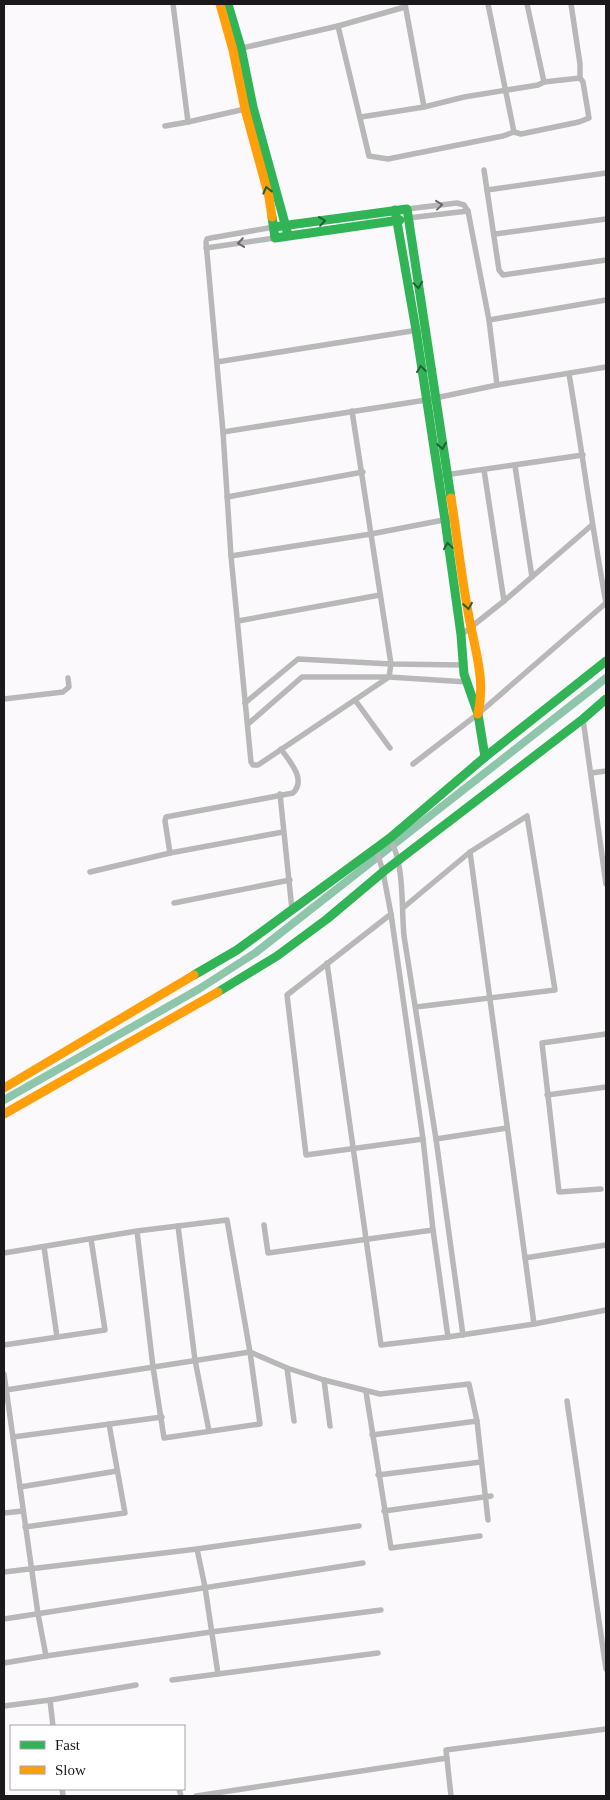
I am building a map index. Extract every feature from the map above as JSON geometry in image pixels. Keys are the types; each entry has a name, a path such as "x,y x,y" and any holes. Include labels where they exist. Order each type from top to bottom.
{"main road":[{"path":"220,4 237,49 288,236"},
{"path":"228,4 237,49 245,109 269,197 275,238 408,218"},
{"path":"274,227 406,209 420,330 449,519 481,670 482,695 478,714"},
{"path":"395,210 420,330"},
{"path":"449,519 463,665 478,714 485,757"},
{"path":"4,1088 237,950 376,850 392,841 485,757 606,661"},
{"path":"4,1114 254,971 327,919 397,858 583,719 606,699"}],"street":[{"path":"175,4 188,122"},
{"path":"488,4 514,132"},
{"path":"527,4 544,82"},
{"path":"338,26 369,156 388,158 514,132 521,134 579,122 589,118 583,82 580,78 580,64 571,4"},
{"path":"237,49 338,26 405,5 424,107"},
{"path":"361,117 424,107 464,97 538,85 544,82 580,78"},
{"path":"165,126 245,109"},
{"path":"484,170 499,270 503,275 606,260"},
{"path":"487,190 606,173"},
{"path":"406,209 458,203 464,205 468,211 489,320 497,385"},
{"path":"408,218 468,211"},
{"path":"494,234 606,219"},
{"path":"274,227 207,239 206,248 223,432 230,556 253,765 258,765 389,677 391,664 363,472 352,411"},
{"path":"206,248 275,238"},
{"path":"489,320 606,300"},
{"path":"217,362 420,330"},
{"path":"223,432 430,399 497,385 606,367"},
{"path":"412,764 478,714 606,603 569,374"},
{"path":"442,475 583,455"},
{"path":"515,466 532,577"},
{"path":"484,470 504,601"},
{"path":"228,497 363,472"},
{"path":"230,556 372,534 449,519"},
{"path":"461,635 504,601 592,525"},
{"path":"238,621 380,595"},
{"path":"245,703 298,659 391,664 463,665"},
{"path":"248,724 302,677 389,677 467,682"},
{"path":"4,699 63,692 69,688 68,678"},
{"path":"355,700 390,748"},
{"path":"583,719 606,884"},
{"path":"170,854 166,817 293,793 297,789 299,779 293,766 281,749"},
{"path":"591,772 606,771"},
{"path":"280,794 292,910"},
{"path":"404,907 470,852 527,816 555,990 416,1007"},
{"path":"90,872 283,832"},
{"path":"392,841 397,858 404,907 402,920 404,936 436,1139 463,1335"},
{"path":"376,850 391,914 423,1139 448,1337"},
{"path":"470,852 534,1324"},
{"path":"174,903 290,880"},
{"path":"391,914 287,995 306,1155 423,1139"},
{"path":"327,963 381,1345 534,1324 606,1310"},
{"path":"602,1189 559,1192 542,1043 606,1034"},
{"path":"547,1095 606,1087"},
{"path":"436,1139 507,1128"},
{"path":"4,1253 137,1231 226,1220 250,1352 260,1424 164,1438 137,1231"},
{"path":"264,1225 268,1253 433,1230"},
{"path":"178,1226 195,1360 209,1431"},
{"path":"4,1344 105,1330 91,1239"},
{"path":"525,1258 606,1245"},
{"path":"44,1246 57,1336"},
{"path":"6,1390 250,1352 287,1368 366,1392 380,1394 469,1384 477,1421 481,1462 488,1497 488,1520"},
{"path":"287,1368 294,1421"},
{"path":"4,1374 31,1568 46,1656"},
{"path":"324,1380 330,1426"},
{"path":"366,1392 391,1548 480,1536"},
{"path":"567,1401 606,1669"},
{"path":"13,1438 162,1417"},
{"path":"372,1435 477,1421"},
{"path":"26,1527 125,1513 110,1424"},
{"path":"378,1475 481,1462"},
{"path":"20,1487 118,1471"},
{"path":"384,1511 488,1497"},
{"path":"4,1513 23,1511"},
{"path":"4,1572 198,1549 359,1526"},
{"path":"198,1549 218,1674"},
{"path":"4,1618 362,1563"},
{"path":"4,1663 211,1632 381,1610"},
{"path":"172,1680 378,1653"},
{"path":"4,1706 136,1686"},
{"path":"50,1700 53,1725"},
{"path":"451,1796 446,1750 606,1729"},
{"path":"196,1796 447,1758"}],"waterway":[{"path":"4,1100 199,989 255,953 606,678"}],"traffic: fast":[{"path":"228,4 241,48 253,107 287,231"},
{"path":"274,227 407,209 451,498"},
{"path":"395,210 416,330 445,520 461,635 464,674 478,714 485,757"},
{"path":"272,217 275,238 400,220"},
{"path":"194,975 237,950 390,838 485,757 606,661"},
{"path":"218,992 277,956 327,919 383,872 583,719 606,699"}],"traffic: slow":[{"path":"220,4 233,50 245,109 269,197 272,217"},
{"path":"451,498 465,595 479,670 481,692 478,714"},
{"path":"4,1088 194,975"},
{"path":"4,1114 218,992"}]}
